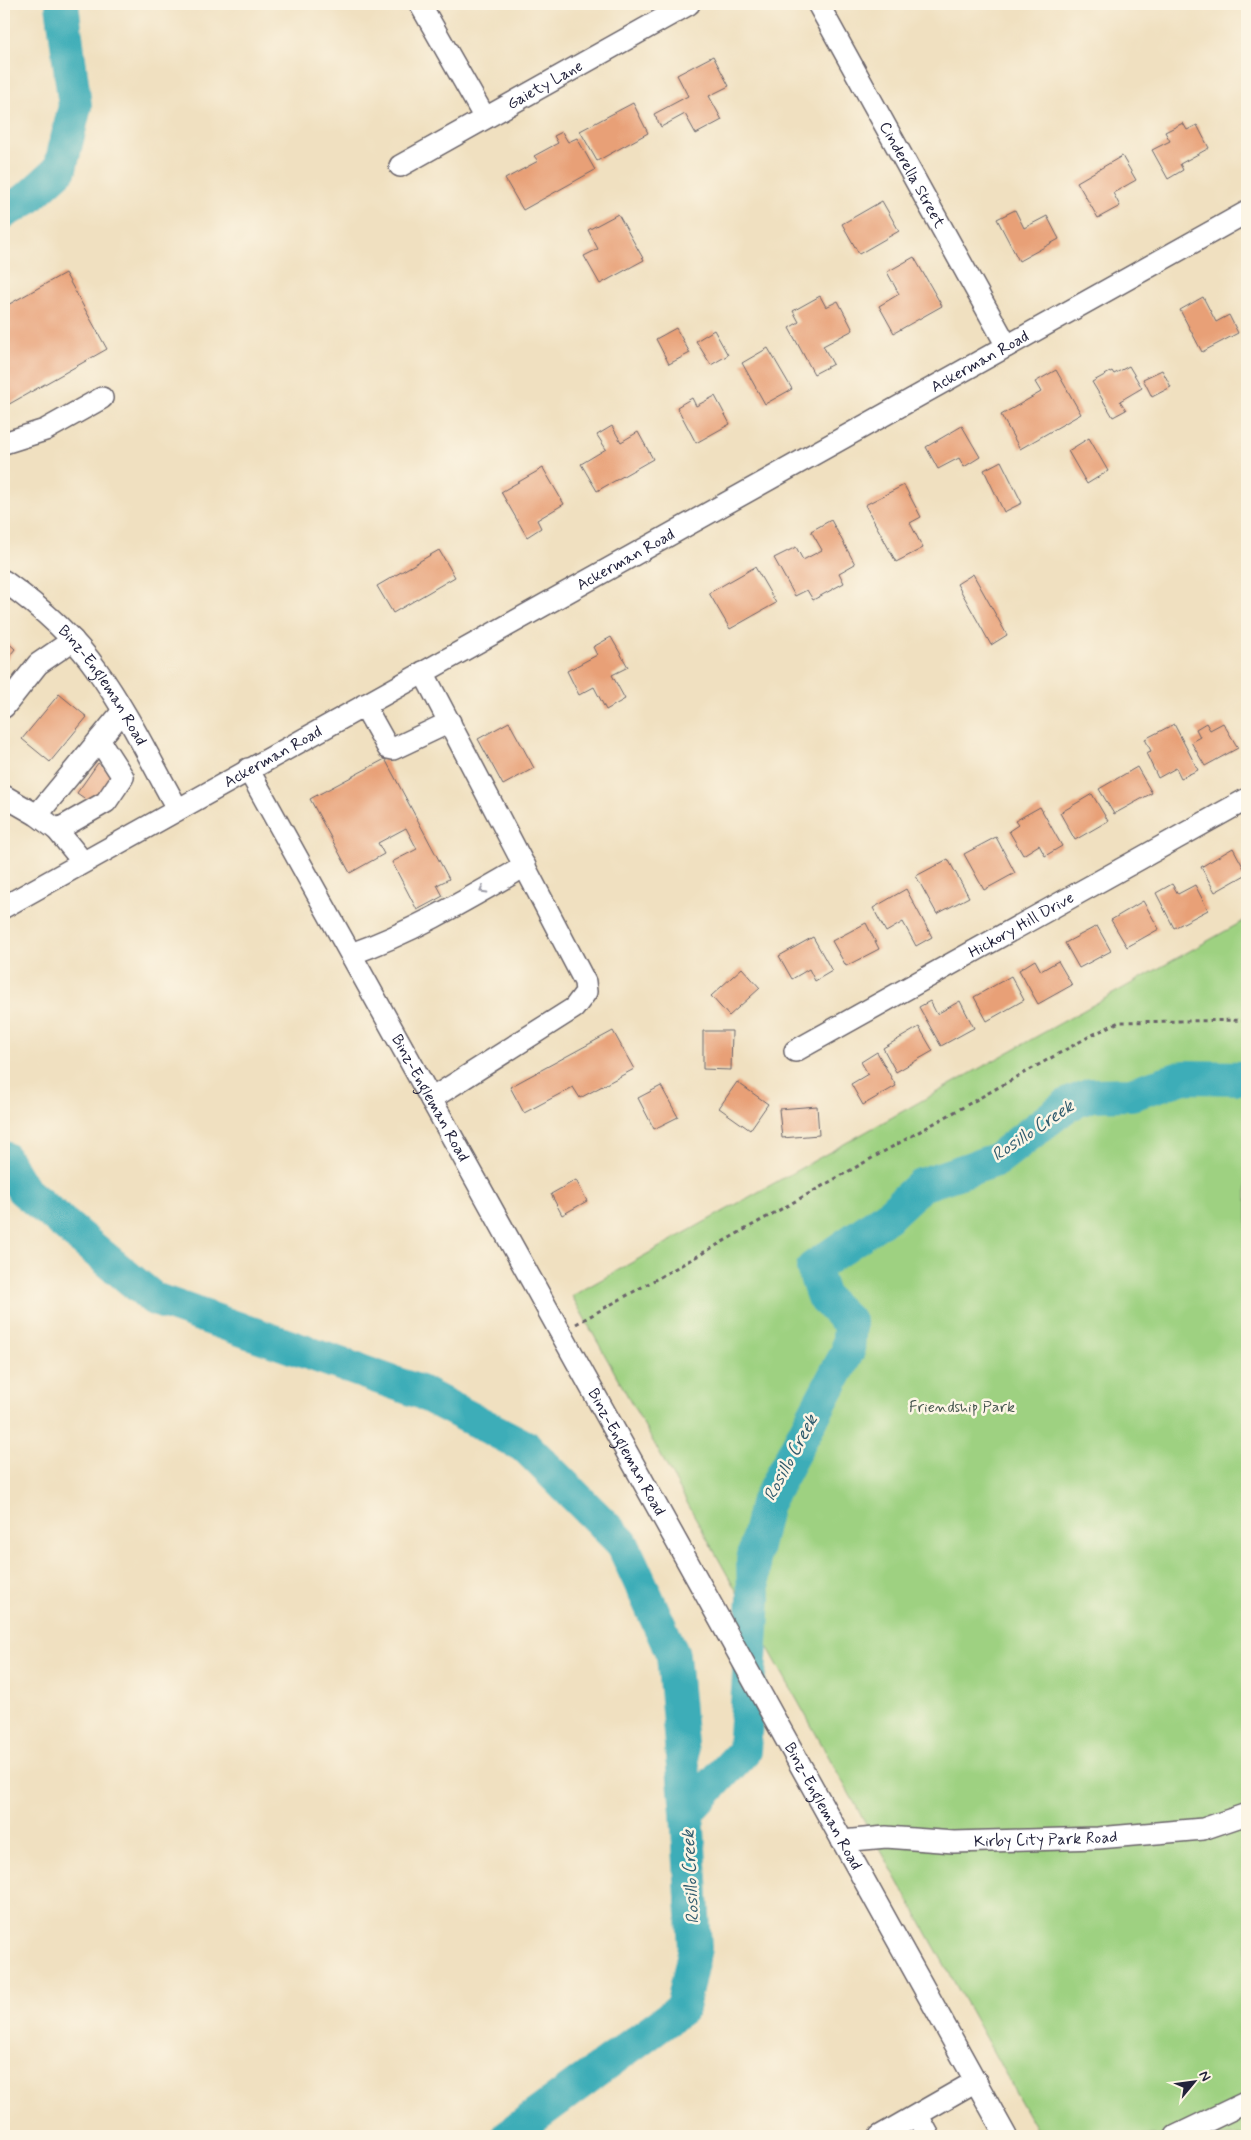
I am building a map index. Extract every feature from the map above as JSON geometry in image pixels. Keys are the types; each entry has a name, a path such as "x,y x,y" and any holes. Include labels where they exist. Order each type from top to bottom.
{"street":[{"path":"420,4 485,118"},
{"name":"Gaiety Lane","path":"400,166 690,4"},
{"name":"Cinderella Street","path":"818,4 1006,346"},
{"name":"Ackerman Road","path":"4,906 1247,212"},
{"path":"4,443 45,430 102,398"},
{"name":"Binz-Engleman Road","path":"4,581 47,614 73,640 97,669 123,711 177,808"},
{"path":"4,707 38,664 73,640"},
{"path":"423,672 585,982 586,992 574,1008 431,1099"},
{"path":"364,705 388,748 393,749 450,722"},
{"path":"37,815 123,711"},
{"path":"57,830 106,802 123,776 99,740"},
{"name":"Binz-Engleman Road","path":"248,769 1006,2136"},
{"path":"4,796 37,815 57,830 83,862"},
{"name":"Hickory Hill Drive","path":"795,1051 1247,799"},
{"path":"351,954 385,942 426,922 525,866"},
{"name":"Kirby City Park Road","path":"842,1842 886,1837 954,1842 1098,1838 1203,1829 1247,1814"},
{"path":"880,2136 976,2082"},
{"path":"1176,2136 1247,2102"},
{"path":"918,2116 929,2136"}],"path":[{"path":"561,1333 1119,1022 1247,1020"}],"green space":[{"name":"Friendship Park","path":"1247,919 1247,2136 1040,2136 572,1296"}],"building":[{"path":"713,56 729,86 709,96 722,120 696,134 685,114 661,127 654,114 688,96 677,75"},
{"path":"633,103 648,133 597,161 580,131"},
{"path":"1183,123 1187,130 1197,125 1209,148 1180,164 1183,170 1168,179 1152,150 1170,141 1165,132"},
{"path":"562,132 568,142 577,138 595,170 523,210 505,179 538,161 534,156 558,143 554,136"},
{"path":"1122,156 1136,180 1113,193 1120,206 1098,218 1077,182"},
{"path":"882,201 899,231 859,254 842,224"},
{"path":"1015,210 1024,228 1047,216 1059,239 1019,261 997,219"},
{"path":"618,214 644,260 600,284 584,256 598,249 588,230"},
{"path":"914,257 942,306 894,333 879,306 899,294 887,272"},
{"path":"65,273 107,349 4,407 4,307"},
{"path":"820,296 826,307 838,301 853,330 823,346 833,364 814,374 789,328 799,322 793,311"},
{"path":"1203,297 1216,322 1229,315 1238,333 1202,352 1180,310"},
{"path":"676,328 690,353 669,364 656,339"},
{"path":"714,330 728,355 711,365 696,341"},
{"path":"768,348 792,389 765,404 742,363"},
{"path":"1129,366 1142,388 1120,401 1126,410 1113,417 1092,382 1112,371 1114,374"},
{"path":"1056,370 1081,414 1020,449 1001,415 1041,392 1035,382"},
{"path":"1162,370 1171,387 1152,397 1143,379"},
{"path":"715,396 730,424 696,443 677,407 692,398 696,406"},
{"path":"612,426 621,442 638,432 653,459 597,491 581,464 606,449 597,435"},
{"path":"962,426 980,457 964,467 959,458 938,469 926,447"},
{"path":"1089,438 1108,471 1087,484 1068,451"},
{"path":"1001,461 1022,503 1004,512 984,470"},
{"path":"543,468 564,504 537,520 541,528 527,537 501,492"},
{"path":"904,485 921,517 910,523 923,548 896,562 865,505"},
{"path":"831,520 855,564 839,573 844,583 813,600 807,590 795,596 774,558 796,547 803,560 822,550 811,531"},
{"path":"439,550 455,577 393,613 377,586"},
{"path":"755,567 776,603 730,629 709,593"},
{"path":"973,574 1007,635 991,645 957,584"},
{"path":"611,637 628,667 612,675 625,699 606,710 594,687 579,695 567,671 597,655 593,647"},
{"path":"4,639 15,649 4,663"},
{"path":"59,694 87,717 50,762 22,739"},
{"path":"509,722 534,768 503,785 478,739"},
{"path":"1206,723 1210,730 1223,723 1238,748 1205,766 1191,742 1200,737 1196,729"},
{"path":"1174,724 1198,770 1181,778 1176,768 1158,778 1146,753 1151,751 1145,739"},
{"path":"385,759 449,879 437,885 443,896 417,910 392,862 417,849 406,828 378,843 384,854 350,873 310,799"},
{"path":"98,763 115,775 94,805 77,793"},
{"path":"1137,767 1152,793 1114,814 1099,789"},
{"path":"1092,794 1108,821 1075,840 1060,813"},
{"path":"1040,807 1062,846 1045,856 1039,845 1023,855 1009,831 1018,825 1015,821"},
{"path":"996,837 1015,873 984,890 964,854"},
{"path":"1233,848 1247,874 1215,892 1201,867"},
{"path":"948,859 969,897 937,914 916,876"},
{"path":"1172,884 1178,894 1195,885 1208,910 1174,928 1156,893"},
{"path":"906,889 932,937 916,946 903,922 886,932 873,908"},
{"path":"1143,901 1159,929 1127,947 1111,920"},
{"path":"866,923 879,949 846,966 832,941"},
{"path":"1097,926 1111,951 1079,968 1065,943"},
{"path":"813,937 832,971 815,981 809,969 792,979 779,956"},
{"path":"1035,960 1041,971 1058,961 1072,985 1038,1004 1019,970"},
{"path":"742,968 760,988 729,1016 711,996"},
{"path":"1011,976 1024,1000 987,1021 974,997"},
{"path":"930,1001 937,1014 960,1001 974,1028 941,1046 919,1007"},
{"path":"919,1027 933,1051 896,1072 883,1048"},
{"path":"613,1031 634,1069 580,1098 573,1087 524,1113 510,1087"},
{"path":"703,1031 732,1031 731,1070 703,1069"},
{"path":"877,1052 896,1086 863,1105 851,1084 868,1074 861,1062"},
{"path":"737,1082 768,1104 750,1130 719,1108"},
{"path":"661,1086 678,1117 654,1129 638,1098"},
{"path":"817,1106 819,1135 782,1138 779,1109"},
{"path":"576,1180 587,1201 562,1215 551,1194"}],"waterway":[{"path":"4,212 27,199 60,169 75,106 62,4"},
{"name":"Rosillo Creek","path":"508,2136 682,2008 695,1948 687,1812 744,1751 754,1599 753,1560 766,1504 848,1351 850,1323 823,1297 813,1268 889,1215 921,1185 996,1160 1067,1105 1091,1095 1131,1094 1184,1077 1247,1078"},
{"path":"4,1158 23,1190 154,1299 420,1392 526,1447 622,1543 673,1655 687,1812"}]}
